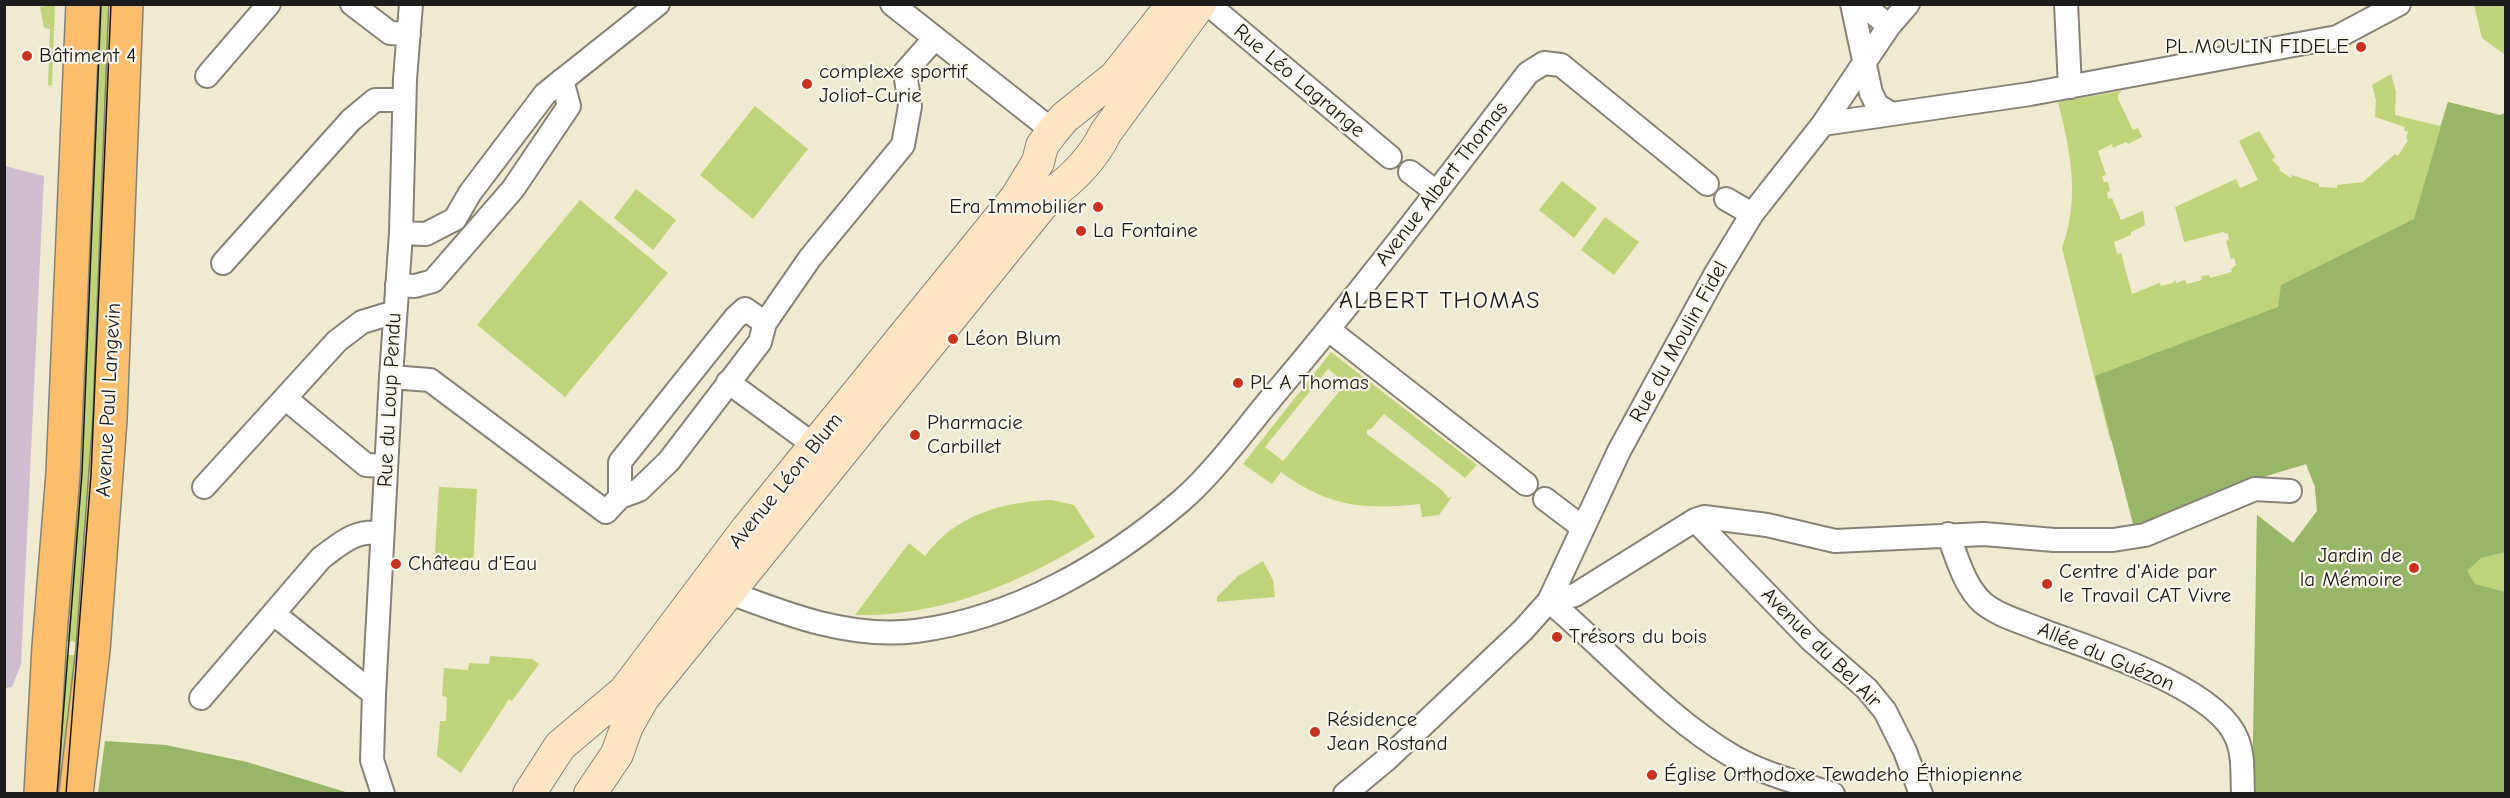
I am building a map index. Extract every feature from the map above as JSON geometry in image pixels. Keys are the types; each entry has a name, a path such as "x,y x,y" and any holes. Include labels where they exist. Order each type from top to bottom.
{"main road":[{"name":"Avenue Paul Langevin","path":"40,794 63,474 83,4"},
{"name":"Avenue Paul Langevin","path":"76,794 93,650 110,419 126,4"},
{"name":"Avenue Léon Blum","path":"529,794 560,746 625,691 747,529 1016,198 1038,162 1042,146 1053,131 1064,118 1115,77 1173,4"},
{"name":"Avenue Léon Blum","path":"590,794 617,754 627,726 643,698 1050,195 1064,185 1098,148 1106,132 1200,4"},
{"path":"1079,108 1106,132"},
{"path":"1038,162 1064,185"},
{"path":"550,759 569,765 580,775 590,794"}],"street":[{"path":"207,76 269,4"},
{"path":"352,4 390,33 409,34"},
{"name":"Rue du Loup Pendu","path":"383,794 372,760 374,694 401,233 404,100 411,4"},
{"path":"401,233 426,234 455,219 470,193 545,94 658,4"},
{"path":"892,4 1053,131"},
{"name":"Rue Léo Lagrange","path":"1208,4 1390,157"},
{"path":"1852,4 1871,93 1877,105 1890,113"},
{"path":"1862,4 1889,26"},
{"name":"Rue du Moulin Fidel","path":"1345,794 1387,759 1522,630 1549,601 1582,527 1660,374 1752,214 1823,124 1889,26 1908,4"},
{"path":"2066,4 2070,87"},
{"path":"1823,124 1890,113 1908,114 2070,87 2337,37 2399,4"},
{"path":"391,377 430,380 606,512 620,497 639,490 669,461 760,342 765,322 810,258 903,145 910,106 905,72 935,38"},
{"name":"Avenue Albert Thomas","path":"728,592 786,614 846,630 915,631 1001,612 1053,587 1129,542 1184,499 1329,330 1528,73 1544,63 1561,65 1707,184"},
{"path":"397,285 414,286 433,281 513,189 569,106 562,80"},
{"path":"223,263 351,120 375,100 404,100"},
{"path":"1410,172 1436,192"},
{"path":"1726,199 1752,214"},
{"path":"620,497 620,462 735,318 745,309 765,322"},
{"path":"204,487 337,341 362,322 395,312"},
{"path":"1329,330 1526,484"},
{"path":"728,382 814,446"},
{"path":"285,398 366,465 386,466"},
{"path":"1549,601 1575,595 1695,520 1724,517 1835,542 1948,534 2114,540 2145,535 2255,489 2290,491"},
{"path":"1545,499 1582,527"},
{"name":"Avenue du Bel Air","path":"1695,520 1811,640 1867,689 1885,711 1905,751 1921,794"},
{"path":"201,698 321,558 363,531 382,533"},
{"name":"Allée du Guézon","path":"1948,534 1963,574 1975,594 1998,613 2143,669 2213,708 2237,738 2242,756 2243,794"},
{"path":"1549,601 1673,713 1712,743 1767,773 1833,794"},
{"path":"274,614 374,694"}],"shaded area":[{"path":"5,166 44,176 21,664 12,687 5,688"}],"green space":[{"path":"55,5 52,86 48,85 50,29 44,28 40,7"},
{"path":"92,5 120,5 88,643 58,640"},
{"path":"2474,5 2505,5 2505,55 2482,38"},
{"path":"2391,74 2396,92 2395,115 2440,126 2448,102 2500,115 2505,113 2505,793 2256,629 2257,515 2293,543 2317,511 2315,487 2306,464 2220,490 2110,440 2062,248 2071,211 2072,175 2067,139 2058,102 2122,91 2118,94 2118,99 2133,130 2138,128 2142,137 2113,148 2112,144 2098,151 2106,175 2102,176 2104,182 2108,182 2110,191 2107,192 2108,199 2112,198 2121,220 2143,211 2145,225 2131,232 2131,235 2114,242 2117,254 2121,253 2132,294 2160,283 2161,286 2173,283 2175,279 2176,283 2185,280 2187,284 2202,280 2201,276 2209,275 2210,278 2232,272 2231,269 2236,265 2234,258 2231,259 2226,241 2229,240 2228,234 2223,232 2184,242 2175,207 2236,179 2240,188 2258,180 2239,141 2259,131 2275,157 2272,160 2280,168 2279,170 2291,178 2292,175 2319,184 2319,187 2337,188 2337,185 2363,182 2395,154 2398,156 2408,140 2406,138 2408,132 2404,130 2405,127 2375,117 2376,100 2372,85"},
{"path":"2448,102 2500,115 2505,113 2505,552 2481,558 2467,571 2475,584 2505,592 2505,793 2252,793 2257,515 2293,543 2317,511 2315,487 2306,464 2220,490 2134,528 2095,376 2278,307 2281,285 2414,219"},
{"path":"755,106 808,149 753,219 700,175"},
{"path":"1562,181 1597,208 1574,238 1539,210"},
{"path":"636,189 676,220 653,250 614,218"},
{"path":"580,200 668,273 565,397 477,325"},
{"path":"1605,217 1639,242 1614,275 1581,250"},
{"path":"1331,352 1477,465 1465,478 1384,414 1371,429 1367,430 1367,434 1442,490 1448,498 1452,497 1439,515 1422,517 1420,504 1364,506 1348,503 1315,493 1281,472 1272,484 1243,464","holes":["1328,369 1346,383 1283,461 1265,447"]},
{"path":"439,487 477,489 473,570 434,568"},
{"path":"1051,500 1074,505 1095,537 1039,568 980,594 919,610 855,615 909,543 925,556 950,530 981,513 1015,504"},
{"path":"1263,561 1273,580 1275,597 1217,602 1217,597 1238,576"},
{"path":"57,654 87,656 71,793 51,794"},
{"path":"490,656 532,659 539,664 512,701 509,699 461,773 437,756 440,721 446,721 447,697 442,696 444,668 468,670 469,663 489,664"},
{"path":"105,741 166,745 247,762 349,793 98,793"}],"tram line":[{"path":"57,794 82,473 101,4"},
{"path":"66,794 91,475 111,4"}],"place":[{"name":"PL MOULIN FIDELE","path":"2361,47"},
{"name":"Bâtiment 4","path":"27,56"},
{"name":"complexe sportif Joliot-Curie","path":"807,84"},
{"name":"Era Immobilier","path":"1098,207"},
{"name":"La Fontaine","path":"1081,231"},
{"name":"Léon Blum","path":"953,339"},
{"name":"PL A Thomas","path":"1238,383"},
{"name":"Pharmacie Carbillet","path":"915,435"},
{"name":"Château d'Eau","path":"396,564"},
{"name":"Jardin de la Mémoire","path":"2414,568"},
{"name":"Centre d'Aide par le Travail CAT Vivre","path":"2047,584"},
{"name":"Trésors du bois","path":"1557,637"},
{"name":"Résidence Jean Rostand","path":"1315,732"},
{"name":"Église Orthodoxe Tewadeho Éthiopienne","path":"1652,775"}],"district":[{"name":"ALBERT THOMAS","path":"1440,301"}]}
